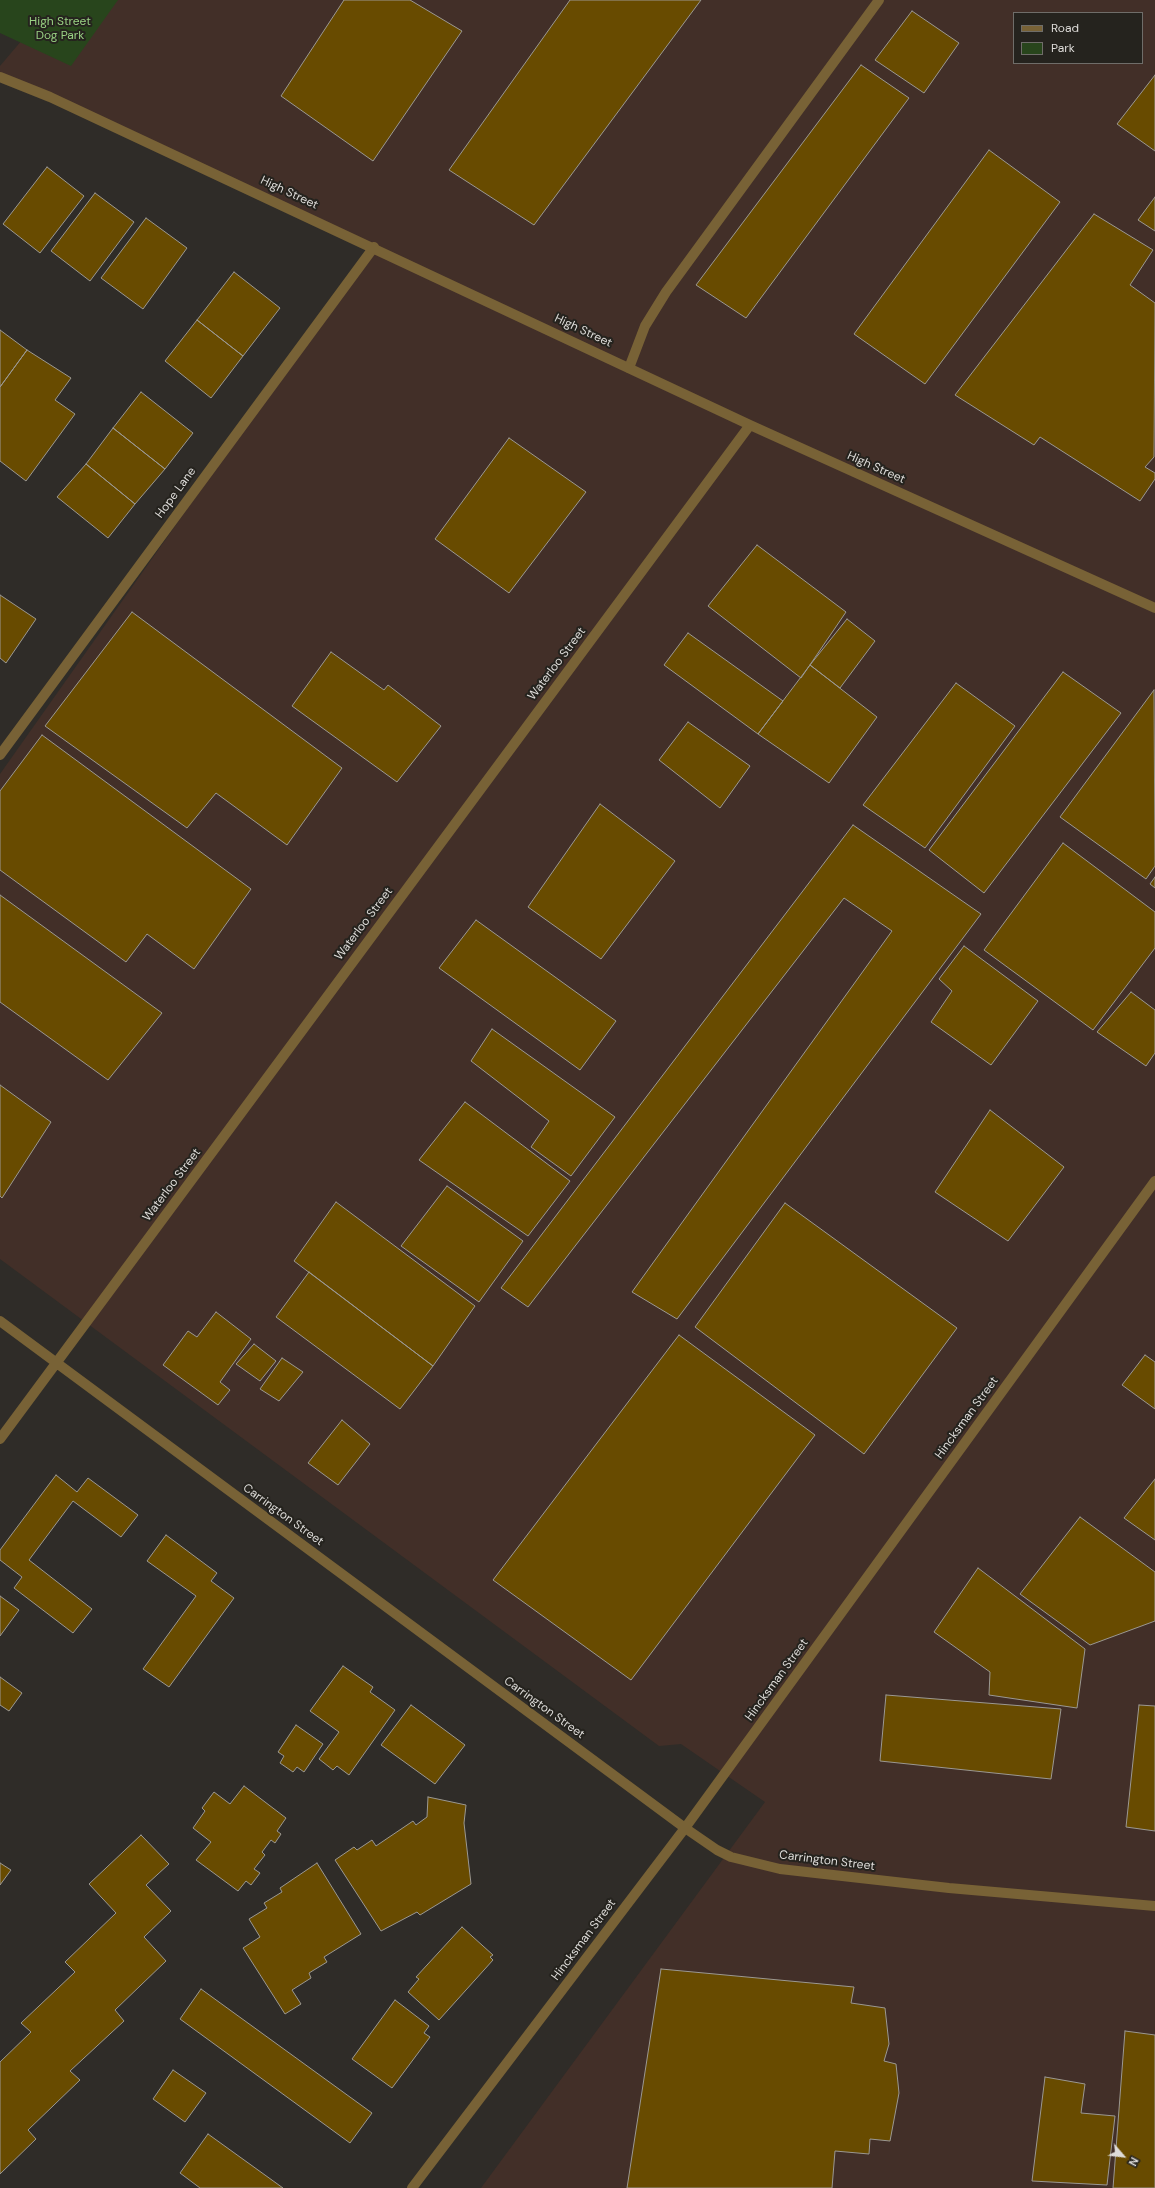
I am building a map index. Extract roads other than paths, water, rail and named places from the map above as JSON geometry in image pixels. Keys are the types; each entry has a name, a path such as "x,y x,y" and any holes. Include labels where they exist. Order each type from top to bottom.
{"street":[{"path":"629,368 645,326 666,292 879,0"},
{"name":"High Street","path":"0,77 50,96 750,425 1155,608"},
{"name":"Hope Lane","path":"0,755 374,247"},
{"name":"Waterloo Street","path":"0,1439 750,425"},
{"name":"Hincksman Street","path":"412,2188 685,1828 1155,1181"},
{"name":"Carrington Street","path":"0,1321 685,1828 707,1844 731,1857 780,1869 948,1888 1155,1906"}],"park label":[{"name":"High Street Dog Park","path":"60,29"}]}
